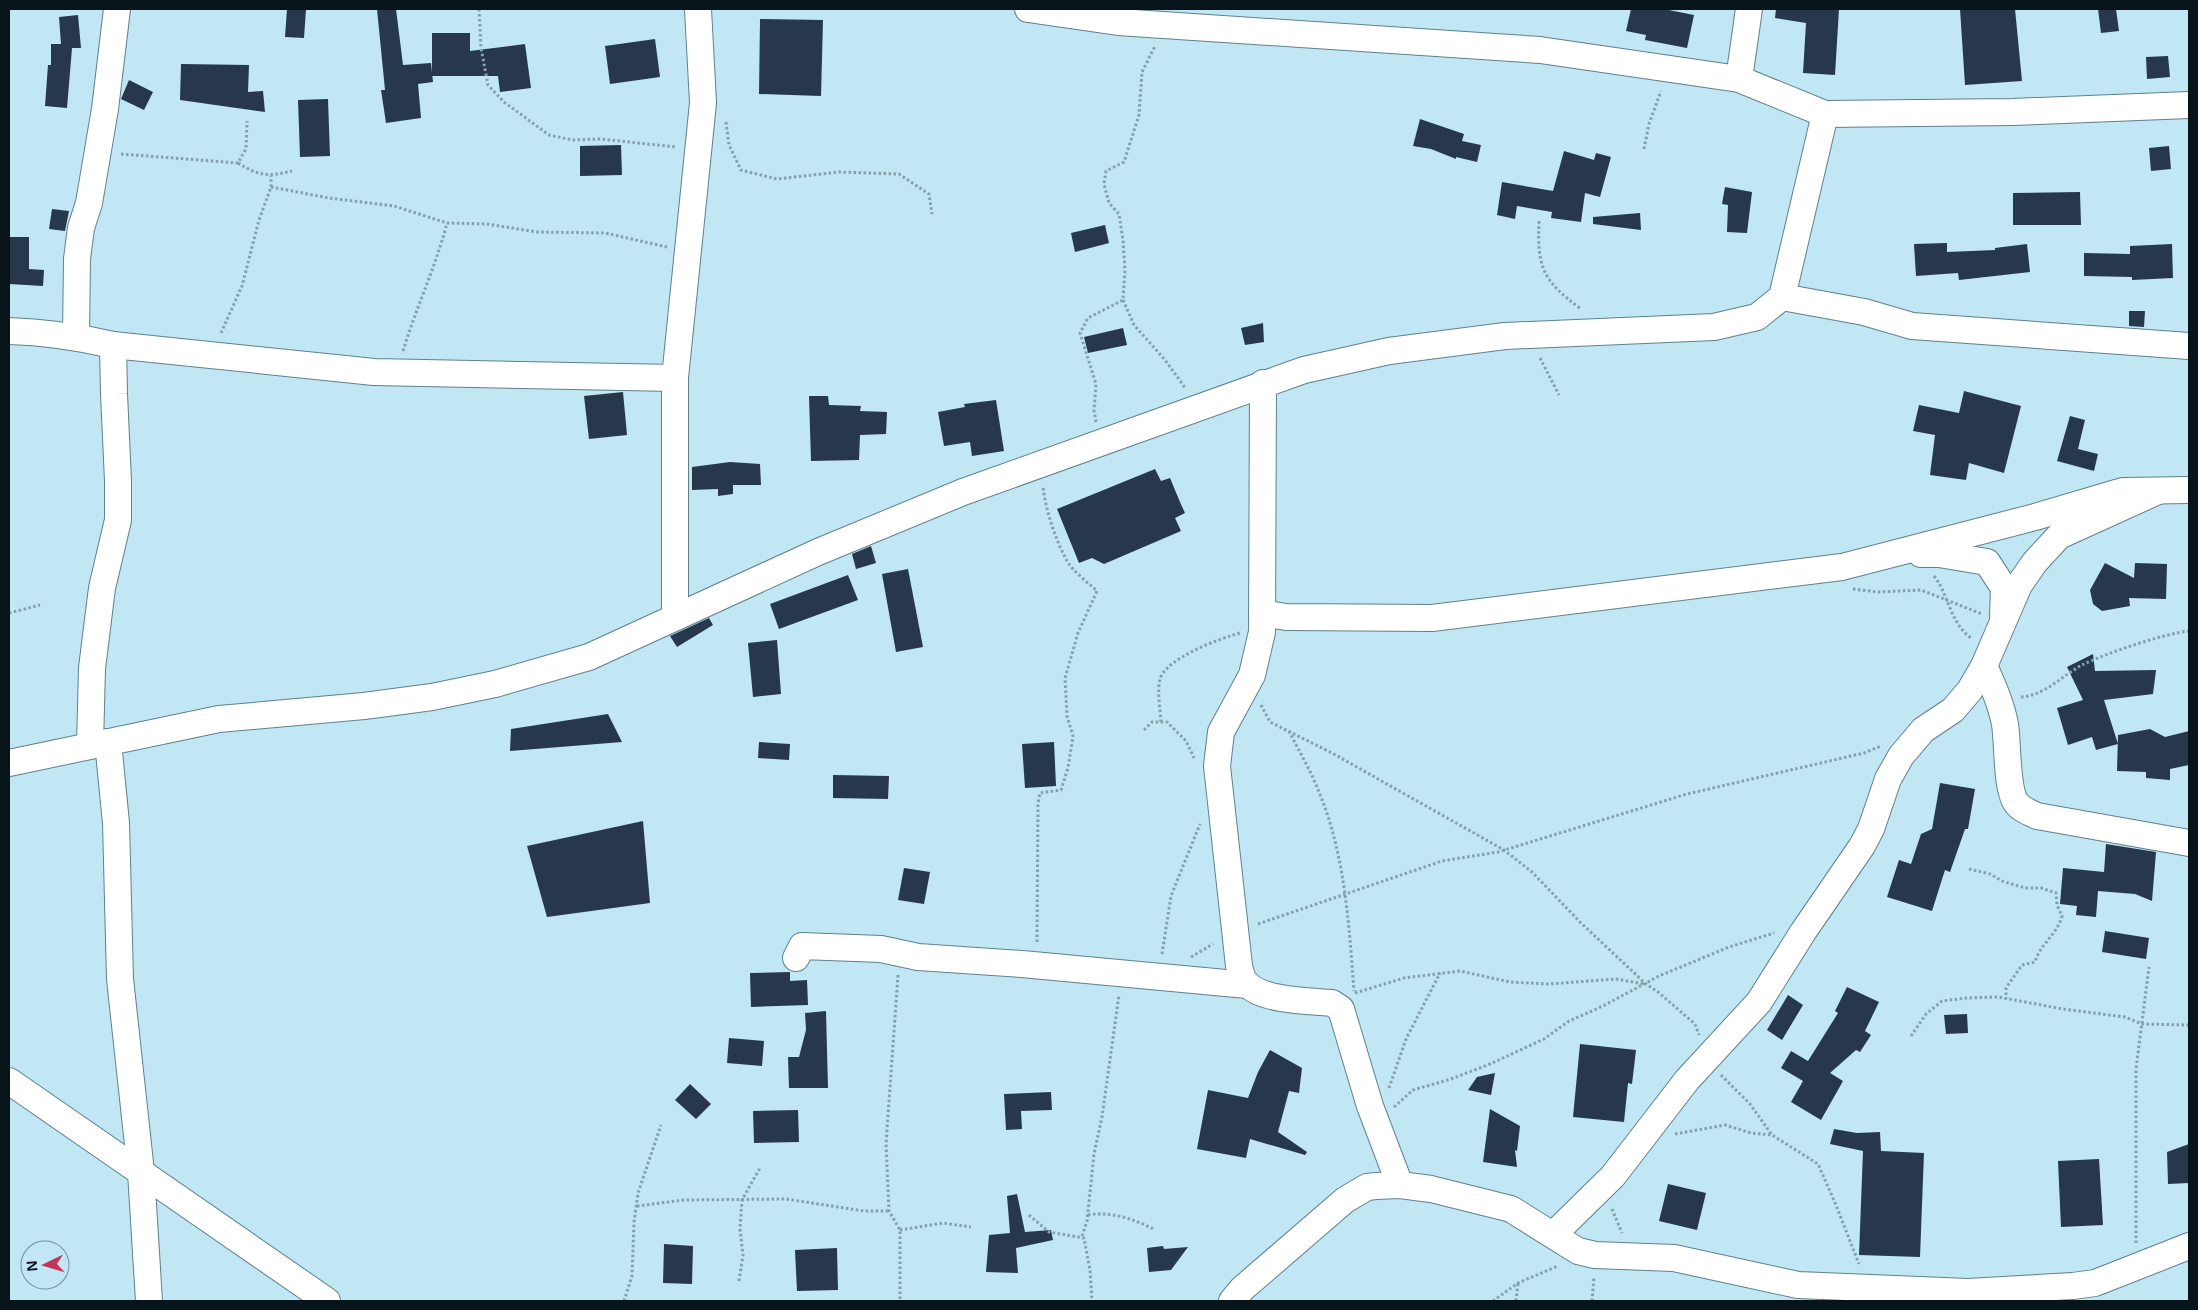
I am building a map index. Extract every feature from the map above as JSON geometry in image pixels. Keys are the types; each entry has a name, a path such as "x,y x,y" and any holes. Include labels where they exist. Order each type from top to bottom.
{"street":[{"path":"76,336 77,259 81,228 89,203 98,152 112,60 117,9"},
{"path":"675,616 675,378 703,103 698,9"},
{"path":"1028,9 1118,22 1540,50 1739,80 1826,114 2012,112 2189,105"},
{"path":"1739,80 1749,9"},
{"path":"9,763 219,719 364,706 432,697 495,684 589,657 818,552 963,492 1263,383 1304,370 1389,351 1505,336 1714,327 1756,317 1782,297 1826,114"},
{"path":"1782,297 1864,312 1912,326 2189,346"},
{"path":"9,331 76,336 113,345 374,372 675,378"},
{"path":"113,345 118,520 100,596 92,668 99,743 116,823 120,978 141,1172 150,1301"},
{"path":"1247,985 1239,966 1217,766 1221,732 1252,675 1262,632 1263,383"},
{"path":"1262,617 1432,618 1842,567 1901,554 2123,492 2189,490"},
{"path":"1554,1234 1600,1190 1687,1080 1759,1002 1803,932 1862,846 1871,829 1888,779 1901,756 1923,730 1953,710 1964,698 1987,658 2019,585 2035,562 2059,536 2158,491"},
{"path":"1901,554 1939,554 1987,562 2004,588 2003,622"},
{"path":"1987,658 2005,724 2013,796 2017,804 2037,816 2189,843"},
{"path":"796,958 802,946 881,949 918,957 1038,965 1247,985 1267,995 1343,999 1341,1009 1350,1042 1378,1129 1400,1186"},
{"path":"9,1081 327,1301"},
{"path":"1232,1301 1242,1289 1345,1200 1367,1187 1400,1186 1431,1189 1511,1209 1554,1234 1578,1251 1589,1254 1674,1258 1728,1268 1822,1294 1878,1288 1969,1297 2073,1286 2095,1283 2189,1246"}],"path":[{"path":"479,9 481,48 488,85 504,102 550,135 573,140 600,139 698,148"},
{"path":"1168,24 1166,32 1155,46 1142,72 1139,115 1124,162 1106,171 1104,184 1109,204 1119,214 1126,270 1123,300 1134,326 1165,360 1182,383 1195,408"},
{"path":"1644,149 1649,124 1669,69"},
{"path":"703,103 723,107 730,144 741,170 777,178 839,172 899,174 929,194 932,214"},
{"path":"238,163 246,149 247,121"},
{"path":"98,152 238,163 251,170 270,176 292,171"},
{"path":"213,355 242,286 259,220 272,187 270,176"},
{"path":"272,187 329,198 394,206 447,223 488,224 537,232 606,233 687,251"},
{"path":"1539,221 1538,249 1544,270 1558,292 1585,312 1605,332"},
{"path":"396,373 414,315 441,245 447,223"},
{"path":"1100,442 1094,411 1096,384 1083,348 1080,333 1088,318 1123,300"},
{"path":"1535,335 1541,360 1559,395"},
{"path":"1038,965 1036,932 1038,803 1040,793 1062,790 1073,736 1067,716 1065,678 1078,633 1097,591 1068,562 1057,539 1044,500 1041,464"},
{"path":"1901,554 1920,558 1939,583 1963,632 1987,658"},
{"path":"1844,588 1878,592 1921,590 2003,622"},
{"path":"9,613 40,606"},
{"path":"1161,722 1160,678 1170,664 1220,638 1247,630 1262,617"},
{"path":"1999,698 2028,697 2043,690 2082,665 2152,641 2189,631"},
{"path":"1248,681 1270,722 1504,850 1532,872 1580,922 1646,984 1695,1024 1708,1056 1722,1076 1750,1104 1772,1135 1818,1164 1836,1205 1852,1250 1864,1274 1878,1288"},
{"path":"1144,730 1152,722 1167,722 1186,741 1198,766"},
{"path":"1289,731 1320,794 1337,850 1347,908 1343,999 1404,978 1460,971 1510,982 1549,984 1616,979 1646,984"},
{"path":"1187,958 1235,932 1442,860 1504,850 1687,794 1864,753 1889,743"},
{"path":"1156,976 1166,939 1171,896 1202,818"},
{"path":"1969,869 1990,874 2002,881 2025,888 2041,888 2056,892 2057,905 2062,916 2060,927 2037,954 2035,962 2022,965 2006,988 2006,999"},
{"path":"1378,1129 1387,1115 1413,1090 1451,1079 1490,1064 1544,1039 1569,1022 1659,976 1729,947 1779,931"},
{"path":"899,953 886,1144 889,1211 900,1230 900,1301"},
{"path":"2137,1266 2134,1148 2136,1069 2149,967"},
{"path":"1092,1301 1086,1244 1082,1236 1088,1216 1094,1154 1124,973"},
{"path":"1378,1129 1406,1040 1440,973"},
{"path":"1911,1036 1926,1014 1942,1001 1967,998 2006,999 2125,1017 2142,1024 2189,1025"},
{"path":"624,1301 632,1276 638,1193 661,1125"},
{"path":"1638,1144 1677,1133 1725,1125 1772,1135"},
{"path":"739,1281 743,1255 740,1229 742,1200 760,1168"},
{"path":"1600,1190 1615,1212 1627,1256"},
{"path":"637,1206 684,1200 786,1199 864,1211 889,1211"},
{"path":"1088,1216 1101,1213 1145,1225 1155,1230"},
{"path":"1029,1215 1049,1232 1082,1236"},
{"path":"900,1230 943,1223 971,1227"},
{"path":"1493,1301 1518,1283 1589,1254"},
{"path":"1516,1301 1518,1283"}],"building":[{"path":"287,9 306,9 304,38 285,37"},
{"path":"377,9 396,9 403,65 431,63 433,82 418,84 421,118 386,123 381,90 385,90"},
{"path":"1631,9 1664,9 1694,15 1687,48 1645,40 1646,35 1626,31"},
{"path":"1776,9 1839,9 1835,75 1803,73 1806,23 1775,18"},
{"path":"1960,9 2015,9 2022,81 1965,85"},
{"path":"2098,9 2116,9 2119,31 2101,33"},
{"path":"78,15 81,48 72,48 67,108 45,106 48,65 51,65 51,44 61,44 59,17"},
{"path":"760,19 823,20 821,96 759,94"},
{"path":"432,33 470,33 470,51 525,44 531,88 500,92 498,76 432,76"},
{"path":"655,39 660,77 610,84 605,46"},
{"path":"2168,56 2170,77 2147,79 2146,57"},
{"path":"181,64 249,65 248,92 263,91 265,112 180,100"},
{"path":"129,80 153,92 144,110 121,99"},
{"path":"328,99 330,156 300,157 298,100"},
{"path":"1420,119 1464,134 1462,141 1481,145 1477,162 1456,157 1456,159 1431,149 1413,146"},
{"path":"621,145 622,175 580,176 580,146"},
{"path":"2169,146 2171,169 2151,171 2149,148"},
{"path":"1564,151 1594,160 1596,153 1611,157 1600,197 1585,193 1581,222 1551,218 1552,212 1517,206 1515,219 1497,215 1502,182 1553,191"},
{"path":"1725,187 1752,192 1747,233 1727,232 1728,205 1722,204"},
{"path":"2080,192 2081,225 2013,225 2013,193"},
{"path":"52,209 69,211 65,231 49,229"},
{"path":"1640,213 1641,230 1593,224 1593,217"},
{"path":"1105,225 1109,243 1075,252 1071,233"},
{"path":"9,237 29,237 29,269 44,270 43,286 9,284"},
{"path":"1947,243 1947,252 1995,250 1995,248 2027,244 2030,272 1959,280 1958,273 1916,276 1914,244"},
{"path":"2172,244 2173,278 2132,280 2132,277 2084,276 2084,253 2130,254 2130,246"},
{"path":"2129,311 2145,311 2144,327 2129,326"},
{"path":"1263,323 1264,342 1245,345 1241,328"},
{"path":"1123,328 1127,345 1088,353 1084,337"},
{"path":"1964,391 2021,406 2004,473 1969,463 1966,480 1930,475 1935,435 1913,431 1919,405 1959,413"},
{"path":"623,392 627,435 589,439 584,396"},
{"path":"809,396 828,396 829,405 861,406 860,411 887,412 886,434 860,435 859,460 811,461"},
{"path":"996,400 1004,451 972,456 970,442 944,446 938,412 965,407 964,404"},
{"path":"2070,416 2085,420 2078,449 2098,454 2094,471 2057,461"},
{"path":"730,462 760,464 761,485 733,485 733,494 718,496 718,489 692,490 692,467"},
{"path":"1155,469 1161,481 1170,478 1185,513 1175,518 1181,531 1104,564 1092,558 1079,563 1057,509"},
{"path":"871,546 876,563 856,569 852,554"},
{"path":"2105,563 2134,578 2135,563 2167,564 2166,599 2129,598 2130,606 2102,611 2093,604 2090,590"},
{"path":"908,569 923,647 896,652 882,574"},
{"path":"848,575 858,600 779,629 770,604"},
{"path":"709,618 713,625 677,647 670,636"},
{"path":"777,640 781,694 753,697 748,643"},
{"path":"2093,654 2095,671 2156,670 2153,694 2104,700 2118,744 2096,750 2092,737 2068,745 2057,708 2083,700 2067,667"},
{"path":"608,714 622,742 510,751 511,729"},
{"path":"2150,729 2165,737 2189,731 2189,765 2170,769 2170,780 2146,778 2146,772 2117,771 2118,735"},
{"path":"759,742 790,744 789,760 758,758"},
{"path":"1054,742 1056,786 1025,788 1022,744"},
{"path":"833,775 889,776 888,799 833,798"},
{"path":"1940,783 1975,789 1968,829 1965,829 1950,872 1945,870 1932,911 1887,897 1899,860 1911,864 1921,834 1932,829"},
{"path":"643,821 650,903 547,917 527,846"},
{"path":"2106,844 2156,852 2152,901 2135,894 2098,891 2096,917 2076,915 2077,906 2060,904 2063,868 2104,872"},
{"path":"904,868 930,872 924,904 898,900"},
{"path":"2105,931 2149,938 2146,959 2102,952"},
{"path":"790,972 790,981 807,980 808,1005 751,1007 750,973"},
{"path":"1847,987 1879,1002 1865,1031 1871,1035 1860,1052 1856,1050 1830,1073 1843,1081 1821,1120 1791,1102 1803,1081 1781,1068 1791,1051 1808,1061 1838,1013 1835,1011"},
{"path":"1788,995 1803,1005 1782,1040 1767,1030"},
{"path":"826,1011 828,1088 789,1088 788,1057 799,1057 806,1030 805,1013"},
{"path":"1967,1014 1968,1033 1946,1034 1944,1015"},
{"path":"729,1038 764,1041 762,1066 727,1063"},
{"path":"1580,1044 1636,1050 1632,1084 1628,1083 1624,1122 1573,1117"},
{"path":"1270,1050 1302,1068 1299,1093 1289,1091 1278,1132 1307,1152 1305,1155 1250,1139 1246,1158 1197,1149 1208,1090 1248,1098 1258,1072"},
{"path":"1495,1073 1491,1095 1468,1090 1477,1077"},
{"path":"690,1084 711,1104 696,1119 675,1100"},
{"path":"1051,1092 1052,1110 1021,1111 1022,1129 1006,1130 1004,1094"},
{"path":"1490,1109 1520,1126 1517,1151 1515,1150 1517,1167 1483,1162"},
{"path":"798,1110 799,1142 754,1143 753,1111"},
{"path":"1834,1129 1857,1133 1880,1132 1881,1151 1924,1153 1920,1257 1859,1255 1863,1151 1830,1144"},
{"path":"2189,1144 2189,1183 2168,1184 2167,1152"},
{"path":"2099,1159 2103,1225 2061,1227 2058,1161"},
{"path":"1668,1184 1706,1193 1697,1230 1659,1221"},
{"path":"1017,1194 1025,1232 1051,1230 1053,1240 1016,1248 1018,1273 986,1272 989,1235 1010,1233 1007,1196"},
{"path":"664,1244 693,1246 692,1284 663,1283"},
{"path":"1163,1246 1164,1249 1188,1247 1171,1270 1149,1272 1147,1248"},
{"path":"837,1248 838,1290 797,1291 795,1250"}]}
